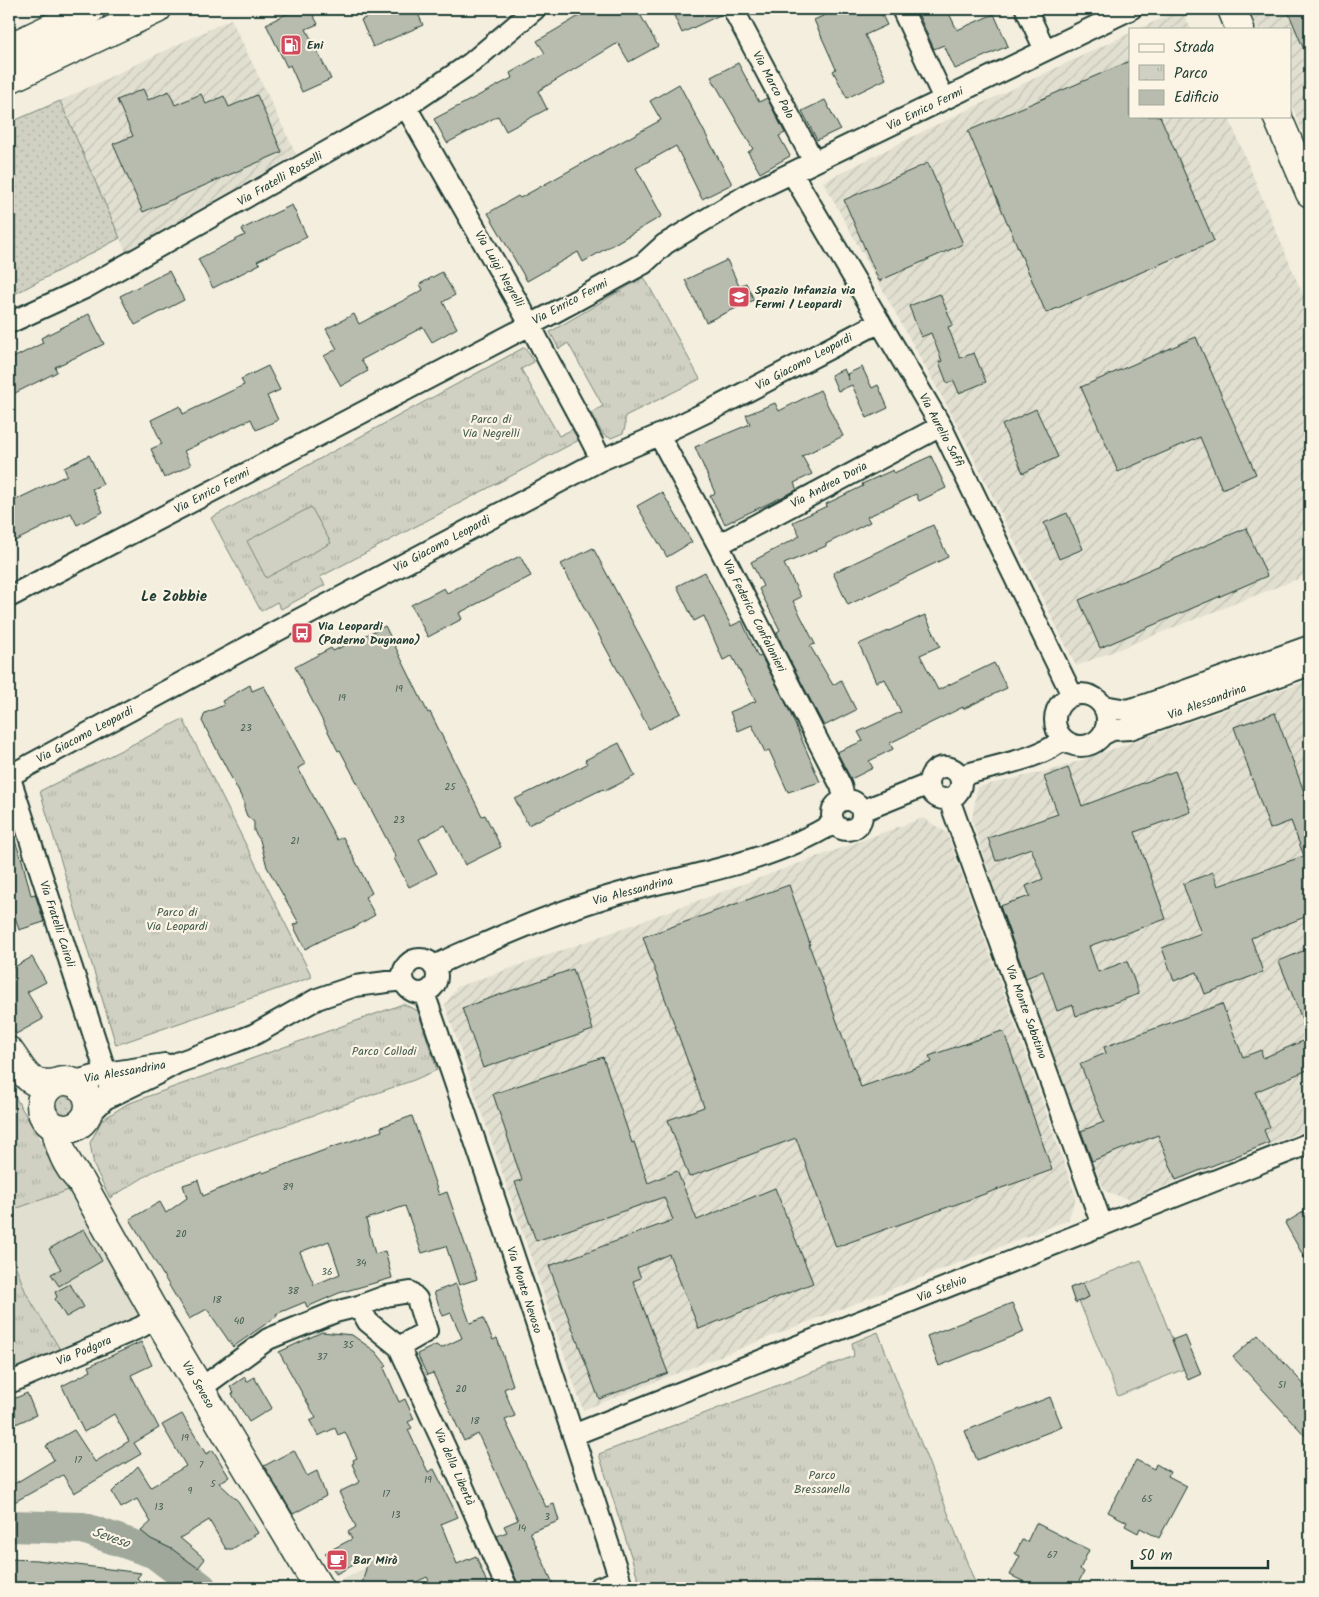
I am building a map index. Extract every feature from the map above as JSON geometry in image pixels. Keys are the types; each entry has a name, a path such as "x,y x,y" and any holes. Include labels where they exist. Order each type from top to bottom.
{"main road":[{"path":"9,48 91,9"},
{"path":"9,79 157,9"},
{"path":"1278,118 1310,193"},
{"path":"12,1066 38,1084 64,1083 79,1086 88,1098 89,1105 84,1121 70,1129 48,1119 33,1098 16,1080 12,1066"},
{"path":"48,1119 41,1101 44,1093 49,1087 64,1083"},
{"name":"Via Seveso","path":"48,1119 58,1146 70,1170 80,1180 157,1317 319,1588"},
{"name":"Via Seveso","path":"80,1180 77,1146 79,1130 84,1121"}],"street":[{"name":"Via Fratelli Rosselli","path":"9,323 85,288 406,106 472,63 534,9"},
{"name":"Via Marco Polo","path":"733,9 814,162"},
{"path":"902,9 944,99"},
{"path":"1026,9 1045,50"},
{"name":"Via Enrico Fermi","path":"9,597 643,264 665,244 750,193 1131,9"},
{"name":"Via Luigi Negrelli","path":"406,106 530,324 601,460"},
{"name":"Via Aurelio Saffi","path":"792,173 941,426 1072,695"},
{"name":"Via Giacomo Leopardi","path":"9,775 601,460 728,402 880,322"},
{"name":"Via Andrea Doria","path":"718,545 941,426"},
{"name":"Via Federico Confalonieri","path":"659,435 718,545 841,786 845,800"},
{"name":"Via Alessandrina","path":"1104,706 1127,710 1145,705 1310,646"},
{"name":"Via Alessandrina","path":"1104,734 1112,730 1130,729 1310,665"},
{"path":"1072,695 1090,695 1104,706 1107,720 1104,734 1092,744 1084,746 1069,744 1057,732 1055,714 1058,706 1072,695"},
{"path":"961,776 1025,758 1057,745 1062,739"},
{"path":"949,766 961,776 961,787 955,796 950,799 938,798 929,784 931,774 939,767 949,766"},
{"name":"Via Fratelli Cairoli","path":"9,775 109,1082 109,1091 106,1099"},
{"path":"862,812 929,784"},
{"name":"Via Monte Sabotino","path":"950,799 1102,1225"},
{"path":"845,800 854,801 862,812 861,822 853,829 842,830 834,823 832,818 833,808 840,801 845,800"},
{"name":"Via Alessandrina","path":"434,967 538,921 635,890 753,859 799,841 834,823"},
{"path":"425,960 434,967 438,978 429,991 424,993 413,992 408,989 403,980 405,968 413,961 425,960"},
{"name":"Via Alessandrina","path":"84,1121 106,1099 177,1063 248,1036 298,1008 355,986 403,980"},
{"name":"Via Monte Nevoso","path":"424,993 574,1435 621,1584"},
{"name":"Via Alessandrina","path":"64,1083 106,1073 177,1063"},
{"name":"Via Stelvio","path":"574,1435 1310,1143"},
{"path":"201,1388 268,1339 335,1312 386,1296 410,1292 417,1298 428,1331 399,1347"},
{"name":"Via della Libertà","path":"359,1306 368,1322 399,1347 507,1588"},
{"name":"Via Podgora","path":"9,1382 140,1327 157,1317"},
{"path":"598,1588 621,1584"}],"shaded area":[{"path":"1181,9 1190,28 1141,28"},
{"path":"1250,9 1310,9 1310,149 1292,107 1292,28 1258,28"},
{"path":"231,19 296,154 126,252 60,101"},
{"path":"1129,33 1129,118 1229,118 1310,312 1310,574 1076,666 957,424 823,182 932,127"},
{"path":"1310,680 1310,1128 1130,1200 1105,1191 1092,1161 1000,906 972,820 977,787 1056,769"},
{"path":"923,818 947,833 1076,1197 1068,1220 583,1410 445,1005 457,987"},
{"path":"69,1190 141,1313 61,1351 26,1293 9,1249 9,1211"},
{"path":"371,1565 386,1588 336,1588 333,1584"}],"green space":[{"path":"60,101 120,238 9,297 9,123"},
{"path":"644,277 700,379 625,416 623,433 611,438 603,435 591,413 603,406 568,343 559,349 550,332"},
{"name":"Parco di Via Negrelli","path":"525,347 534,362 521,369 559,436 573,429 579,440 320,577 325,585 281,609 277,602 261,611 211,518"},
{"path":"311,507 331,543 266,578 247,541"},
{"name":"Parco di Via Leopardi","path":"183,719 312,977 116,1045 40,791"},
{"name":"Parco Collodi","path":"403,1004 418,1011 437,1070 414,1080 154,1171 110,1198 94,1166 90,1143 102,1120 127,1104"},
{"path":"9,1089 69,1190 9,1211"},
{"path":"65,1095 72,1098 75,1105 72,1112 65,1115 58,1112 55,1105 58,1098"},
{"path":"9,1249 26,1293 61,1351 9,1372"},
{"path":"1141,1260 1184,1369 1118,1396 1079,1301 1075,1302 1070,1288"},
{"name":"Parco Bressanella","path":"878,1332 977,1588 641,1588 599,1454 854,1356 852,1343"}],"building":[{"path":"297,9 310,9 318,24 306,29 331,79 302,92 290,65 287,67 266,24"},
{"path":"385,9 416,9 423,25 373,47 361,20"},
{"path":"591,9 637,9 658,46 629,62 618,43 538,91 547,109 506,131 498,116 447,143 434,119 512,78 510,73 545,53 537,41"},
{"path":"671,9 721,9 722,14 682,33"},
{"path":"838,9 879,9 887,25 865,35 886,79 847,98 833,71 836,69 814,20"},
{"path":"916,9 947,9 957,30 994,14 1008,46 955,69 944,45 934,49"},
{"path":"1287,9 1310,9 1310,64"},
{"path":"1129,61 1129,118 1161,118 1214,241 1046,313 968,131"},
{"path":"738,63 759,102 767,98 785,133 779,136 790,156 760,173 748,152 753,149 711,77"},
{"path":"679,84 732,184 702,199 676,146 636,168 662,216 583,262 578,252 527,281 488,213 518,196 520,198 661,120 650,101"},
{"path":"143,89 148,100 169,91 175,105 201,94 206,104 224,96 229,107 257,95 282,152 143,212 113,144 133,136 117,100"},
{"path":"825,100 840,129 817,140 802,111"},
{"path":"928,163 963,244 879,281 844,200"},
{"path":"292,205 307,237 257,261 260,264 213,288 198,259 245,235 242,229"},
{"path":"727,260 739,286 746,283 754,300 706,322 685,280"},
{"path":"169,271 184,300 135,325 120,296"},
{"path":"442,272 455,295 443,302 457,328 432,342 423,327 361,360 368,371 341,386 324,356 337,349 326,329 354,314 359,324 423,290 420,284"},
{"path":"940,294 953,325 948,327 960,358 974,353 986,382 959,393 954,381 947,383 939,362 942,361 931,333 921,337 909,306"},
{"path":"89,314 104,344 55,367 57,372 9,396 9,360 43,343 41,338"},
{"path":"1196,337 1256,474 1222,489 1200,437 1118,472 1081,387"},
{"path":"268,366 280,390 267,396 278,420 256,430 251,419 184,451 191,465 164,478 151,449 162,444 151,420 180,406 183,414 244,385 241,379"},
{"path":"862,367 872,388 878,385 888,408 867,418 852,385 838,391 831,375 844,369 849,380 847,374"},
{"path":"820,390 843,436 802,456 812,474 794,483 797,490 725,524 710,496 715,493 695,447 750,424 746,415 775,403 779,411"},
{"path":"1036,409 1058,457 1023,473 1002,425"},
{"path":"89,455 103,484 92,489 103,512 77,525 71,513 9,544 9,503 67,475 64,468"},
{"path":"931,456 946,488 919,501 916,494 867,517 870,522 826,544 826,546 784,564 801,597 793,601 815,644 810,646 833,685 841,680 856,710 824,726 782,645 777,632 780,630 759,589 763,586 751,562 800,536 793,522 827,506 826,504 863,486 862,484 893,470 894,473"},
{"path":"662,492 692,542 667,557 637,506"},
{"path":"1067,513 1083,549 1059,559 1044,523"},
{"path":"933,525 948,557 848,605 833,573"},
{"path":"1246,528 1267,576 1100,648 1079,600"},
{"path":"593,548 681,713 649,729 561,564"},
{"path":"520,556 531,576 459,613 462,619 428,637 411,605 444,588 447,593"},
{"path":"705,572 731,626 742,621 758,657 761,656 785,701 820,782 788,792 769,750 765,752 752,725 738,731 730,712 756,701 732,656 723,660 704,616 694,621 677,586"},
{"path":"925,615 940,646 920,655 938,690 994,663 1007,688 963,709 963,707 890,743 893,749 869,761 873,768 851,779 837,752 863,741 858,732 901,712 885,679 876,682 859,644"},
{"path":"385,626 482,816 485,815 501,847 465,865 445,825 419,839 437,873 409,887 394,858 396,857 295,667 331,648 333,651"},
{"path":"250,685 252,691 264,686 305,764 298,768 337,840 343,837 372,893 365,897 375,915 358,926 332,935 305,949 293,925 299,923 267,867 260,840 254,831 254,822 247,816 244,802 202,721 205,713 224,705 222,701"},
{"path":"1275,713 1310,808 1310,915 1251,938 1263,972 1205,994 1197,972 1174,981 1162,948 1201,933 1183,884 1213,872 1218,886 1304,856 1291,821 1270,829 1234,727"},
{"path":"619,743 635,776 605,791 603,789 528,825 515,799 587,764 585,760"},
{"path":"1068,768 1082,806 1175,771 1191,812 1135,832 1166,919 1089,946 1098,972 1127,961 1139,994 1076,1016 1073,1005 1057,1011 1043,971 1026,978 1000,906 1030,896 1026,886 1043,879 1031,848 996,861 988,838 1058,814 1044,777"},
{"path":"11,830 22,860 31,895 35,894 44,922 19,930 9,896 9,831"},
{"path":"789,885 861,1087 932,1062 929,1056 1002,1031 1052,1170 836,1247 796,1138 689,1177 668,1120 704,1107 643,937"},
{"path":"1310,948 1310,1037 1309,1037 1279,961"},
{"path":"32,957 46,982 27,992 43,1019 16,1034 9,1020 9,970"},
{"path":"573,969 593,1030 483,1068 462,1008"},
{"path":"1222,1004 1243,1057 1261,1050 1263,1058 1310,1038 1310,1069 1255,1092 1270,1127 1264,1130 1269,1143 1176,1180 1158,1135 1092,1161 1081,1131 1104,1122 1080,1064 1106,1053 1104,1047"},
{"path":"603,1057 632,1143 634,1142 648,1183 677,1171 697,1220 775,1188 813,1283 699,1329 669,1254 637,1268 641,1278 633,1281 668,1373 599,1399 549,1266 673,1220 664,1197 536,1241 515,1182 522,1180 493,1094"},
{"path":"412,1116 439,1195 447,1192 477,1279 459,1285 446,1246 422,1253 405,1206 366,1219 375,1254 385,1251 392,1278 339,1293 307,1307 305,1302 276,1314 277,1316 233,1347 207,1309 189,1319 130,1219 160,1202 166,1213 187,1198 183,1185 198,1180 203,1196 262,1171 263,1173 382,1131 381,1127","holes":["329,1241 340,1274 314,1285 300,1252"]},
{"path":"1310,1208 1310,1268 1285,1223"},
{"path":"84,1229 102,1261 59,1286 51,1274 61,1269 49,1249"},
{"path":"1083,1283 1089,1297 1075,1303 1070,1288"},
{"path":"70,1284 84,1307 66,1317 55,1299 57,1297 55,1292"},
{"path":"456,1284 470,1323 483,1318 493,1340 497,1338 513,1385 504,1389 515,1416 505,1420 546,1507 554,1504 559,1521 530,1532 555,1588 520,1588 497,1536 507,1532 504,1526 518,1520 478,1434 464,1441 433,1373 427,1375 417,1354 436,1345 441,1348 462,1338 451,1313 443,1316 434,1292"},
{"path":"1012,1303 1024,1332 939,1366 927,1336"},
{"path":"322,1332 352,1335 376,1352 387,1366 384,1368 399,1402 405,1399 414,1419 408,1422 412,1428 408,1430 428,1472 434,1469 458,1517 441,1524 457,1564 476,1556 489,1588 445,1588 442,1582 432,1587 427,1577 403,1588 376,1588 362,1584 369,1557 336,1574 325,1553 352,1539 348,1532 356,1527 339,1492 360,1482 352,1464 354,1463 353,1460 357,1458 345,1432 338,1435 335,1428 318,1436 310,1421 316,1418 279,1352"},
{"path":"1185,1335 1201,1374 1188,1380 1172,1340"},
{"path":"1258,1335 1310,1391 1310,1441 1233,1357"},
{"path":"141,1342 152,1365 131,1375 159,1428 134,1443 141,1454 74,1493 63,1475 9,1505 9,1487 54,1460 46,1446 74,1430 95,1462 129,1441 114,1414 84,1432 62,1386 91,1371 89,1366"},
{"path":"245,1377 247,1382 254,1377 272,1408 249,1422 232,1394 234,1393 230,1387"},
{"path":"27,1393 36,1415 9,1427 9,1401"},
{"path":"1050,1397 1062,1427 977,1460 965,1431"},
{"path":"182,1414 206,1454 213,1450 229,1477 219,1483 238,1501 258,1533 232,1549 226,1549 209,1520 180,1538 205,1559 198,1568 172,1549 151,1539 141,1531 151,1522 137,1499 121,1508 112,1492 138,1466 151,1487 186,1466 162,1425"},
{"path":"294,1450 307,1476 317,1471 326,1496 293,1514 264,1466"},
{"path":"1136,1460 1154,1469 1156,1464 1170,1472 1168,1476 1187,1486 1159,1538 1140,1528 1138,1533 1125,1526 1127,1522 1108,1512"},
{"path":"1036,1523 1089,1550 1080,1569 1084,1572 1077,1585 1073,1583 1070,1588 1037,1588 1010,1575 1020,1556 1015,1554 1022,1540 1027,1542"},
{"path":"9,1559 37,1560 141,1573 137,1578 147,1588 26,1588 9,1586"}],"waterway":[{"name":"Seveso","path":"9,1526 83,1528 155,1553 201,1588"}],"place":[{"name":"Eni","path":"291,45"},
{"name":"Spazio Infanzia via Fermi / Leopardi","path":"739,297"},
{"name":"Via Leopardi (Paderno Dugnano)","path":"302,633"},
{"name":"Bar Mirò","path":"337,1560"}],"district":[{"name":"Le Zobbie","path":"174,597"}]}
